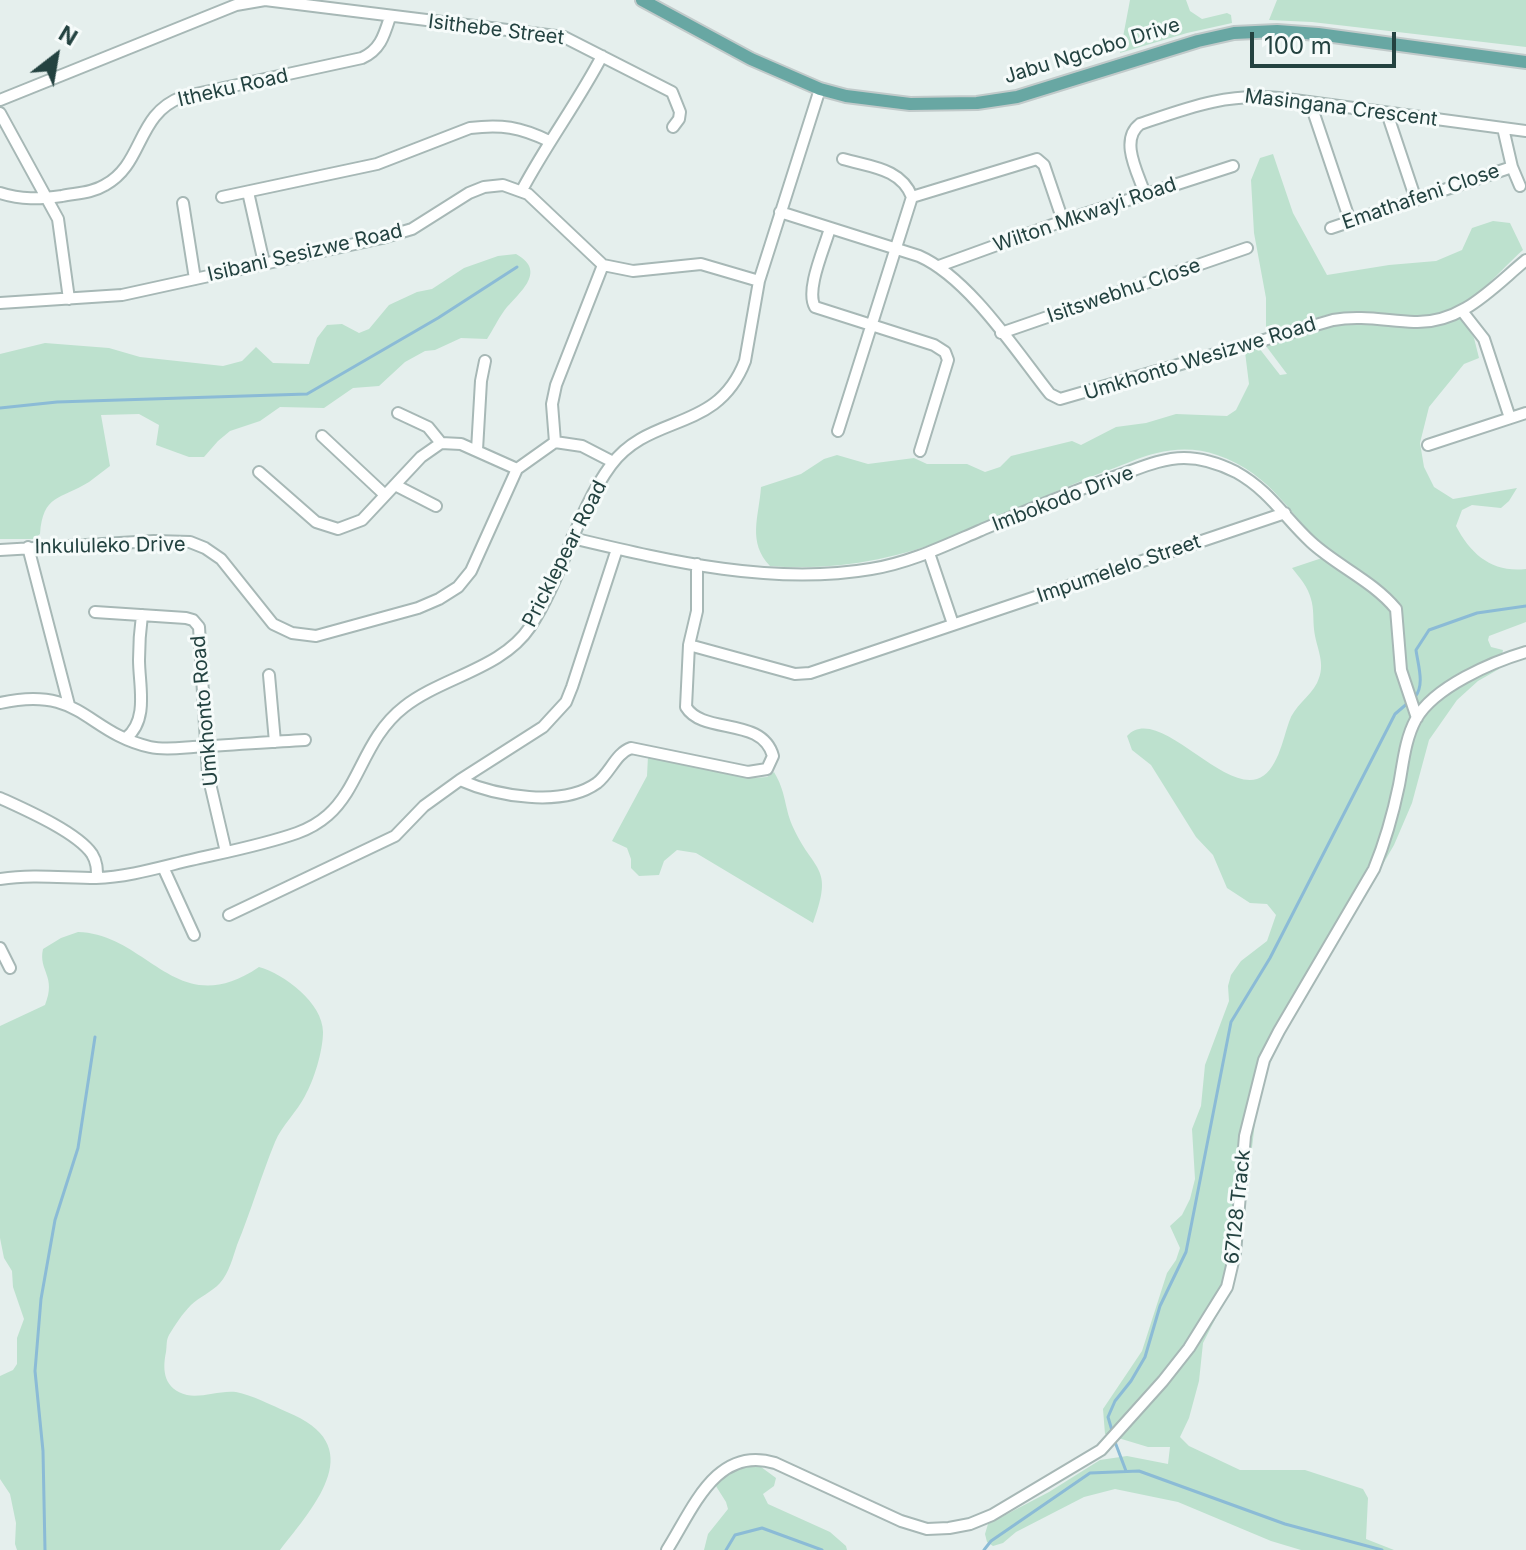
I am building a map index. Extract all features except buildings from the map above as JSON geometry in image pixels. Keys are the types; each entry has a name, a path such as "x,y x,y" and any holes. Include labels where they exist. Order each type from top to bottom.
{"main road":[{"name":"Jabu Ngcobo Drive","path":"642,0 751,59 820,89 846,96 910,104 977,103 1045,90 1198,41 1234,33 1277,31 1318,34 1526,62"}],"street":[{"name":"Isithebe Street","path":"0,100 245,2 276,1 390,17 553,34 575,40 672,92 680,112 673,127"},
{"name":"Itheku Road","path":"0,193 21,199 46,198 85,192 110,183 126,167 154,116 171,101 362,58 380,44 390,17"},
{"path":"602,56 522,190 603,265 633,271 701,264 759,281"},
{"name":"Pricklepear Road","path":"0,879 34,875 97,878 163,867 295,834 317,823 333,810 345,794 368,748 393,716 429,691 496,658 523,637 540,611 572,538 613,462 657,430 712,407 732,387 745,361 759,281 820,89"},
{"name":"Masingana Crescent","path":"1145,194 1130,143 1132,131 1140,124 1228,97 1255,95 1526,131"},
{"path":"1310,102 1350,221"},
{"path":"0,113 60,225 69,299"},
{"path":"1387,113 1416,200"},
{"path":"222,197 377,164 470,128 525,129 549,141"},
{"name":"Emathafeni Close","path":"1503,128 1520,186"},
{"path":"838,431 912,197 905,182 897,176 843,159"},
{"path":"912,197 1037,159 1044,165 1063,221"},
{"name":"Wilton Mkwayi Road","path":"939,266 1063,221 1233,166"},
{"name":"Emathafeni Close","path":"1331,228 1512,167"},
{"name":"Isibani Sesizwe Road","path":"0,303 122,295 399,234 484,187 503,185 522,190"},
{"path":"248,192 264,263"},
{"path":"183,203 195,279"},
{"name":"Umkhonto Wesizwe Road","path":"780,212 895,248 939,266 970,295 1050,394 1064,399 1333,320 1365,317 1417,322 1462,311 1491,292 1526,260"},
{"path":"830,228 812,289 811,300 818,309 934,345 945,352 948,360 920,451"},
{"name":"Isitswebhu Close","path":"1001,333 1247,248"},
{"path":"555,442 552,416 556,385 603,265"},
{"path":"1462,311 1484,339 1510,418"},
{"path":"477,450 485,361"},
{"path":"398,413 428,427 441,443"},
{"path":"1428,445 1526,413"},
{"path":"322,436 385,495"},
{"path":"259,472 307,516 329,528 345,528 354,525 427,451 441,443 454,442 517,469 555,442 582,446 613,462"},
{"name":"Imbokodo Drive","path":"572,538 697,564 777,574 831,575 873,569 929,553 1087,486 1162,461 1182,458 1202,460 1235,472 1272,498 1309,540 1376,590 1396,609 1401,670 1417,718"},
{"name":"Inkululeko Drive","path":"0,550 166,541 196,544 221,559 260,612 273,624 292,633 316,636 418,608 458,587 471,571 517,469"},
{"path":"395,485 436,506"},
{"name":"Impumelelo Street","path":"689,645 803,674 1285,513"},
{"path":"28,547 69,705"},
{"path":"229,915 249,899 395,836 424,806 543,727 566,702 617,549"},
{"path":"929,553 953,624"},
{"path":"460,780 480,789 534,798 559,797 595,784 623,751 631,748 748,772 763,771 770,766 773,756 765,740 746,731 697,717 688,712 684,702 689,645 697,611 697,564"},
{"name":"Umkhonto Road","path":"95,612 191,618 199,627 210,788 226,852"},
{"path":"126,738 136,729 141,713 139,643 142,615"},
{"name":"67128 Track","path":"667,1550 712,1480 731,1464 748,1459 775,1463 901,1521 927,1529 949,1528 992,1515 1060,1477 1101,1450 1134,1416 1189,1348 1227,1287 1235,1253 1245,1136 1264,1060 1374,869 1385,842 1408,741 1417,718 1458,681 1504,658 1526,652"},
{"path":"269,675 275,742"},
{"path":"0,703 34,697 69,705 126,738 159,748 305,740"},
{"path":"0,798 87,848 97,866 97,878"},
{"path":"163,867 194,935"},
{"path":"0,948 10,968"}],"green space":[{"path":"1130,0 1186,0 1190,11 1202,19 1227,13 1231,15 1232,23 1120,53"},
{"path":"1277,0 1526,0 1526,47 1312,22 1269,20"},
{"path":"1273,154 1293,213 1327,275 1436,261 1462,250 1472,228 1493,221 1510,223 1523,250 1478,293 1447,312 1423,317 1339,313 1266,334 1266,298 1254,233 1251,180 1260,158"},
{"path":"516,254 530,268 530,275 487,339 461,338 435,350 425,351 405,362 379,386 353,388 324,408 280,407 260,421 230,431 204,457 189,457 156,445 159,425 139,414 101,415 110,466 49,505 40,534 34,539 0,539 0,354 45,343 109,348 140,357 223,366 242,361 256,347 273,363 309,364 317,338 327,325 342,324 359,333 369,329 389,305 417,292 432,289 464,268 498,256"},
{"path":"1461,317 1474,338 1479,358 1464,364 1429,407 1420,443 1424,467 1434,487 1453,499 1517,488 1501,508 1472,505 1462,510 1456,526 1469,546 1484,560 1503,568 1526,569 1526,622 1489,636 1491,647 1503,650 1499,669 1478,681 1457,700 1429,740 1412,803 1394,845 1280,1042 1265,1074 1256,1114 1238,1264 1229,1292 1203,1343 1199,1381 1189,1418 1180,1437 1189,1446 1240,1470 1305,1470 1363,1489 1368,1498 1366,1539 1394,1550 1301,1550 1271,1541 1178,1502 1115,1489 1084,1497 993,1546 987,1542 985,1534 988,1524 1049,1492 1100,1460 1127,1456 1168,1464 1170,1447 1148,1447 1105,1434 1103,1409 1142,1351 1167,1273 1180,1248 1170,1226 1182,1215 1195,1179 1192,1129 1201,1106 1205,1065 1229,1001 1231,975 1241,961 1267,941 1276,915 1267,904 1250,903 1227,888 1213,855 1196,837 1151,765 1132,750 1127,736 1140,729 1155,730 1225,772 1242,779 1264,776 1278,755 1291,716 1314,688 1321,669 1311,599 1292,568 1331,553 1253,473 1217,455 1195,450 1172,450 1147,456 909,552 864,562 817,567 770,566 763,557 757,538 761,487 801,474 824,459 837,455 868,464 914,458 927,464 967,464 985,472 1000,467 1011,456 1072,441 1081,445 1116,427 1146,423 1176,414 1227,416 1236,410 1249,384 1245,352 1259,348 1280,375 1287,374 1266,346 1339,324 1419,327"},
{"path":"648,756 754,778 767,777 774,772 792,825 822,879 813,923 696,853 677,850 664,861 659,875 639,876 631,868 627,848 612,841 647,776"},
{"path":"78,932 103,936 125,946 184,981 206,985 230,982 259,967 280,976 300,991 317,1011 321,1021 321,1048 312,1082 275,1142 228,1270 220,1283 194,1302 179,1319 168,1337 165,1359 166,1378 179,1392 193,1396 230,1392 248,1395 312,1425 326,1441 331,1458 328,1476 308,1513 280,1550 17,1550 15,1544 16,1523 10,1494 0,1479 0,1376 13,1370 17,1364 17,1338 24,1319 0,1238 0,1026 45,1005 49,987 43,949"},
{"path":"757,1464 776,1478 774,1486 763,1494 768,1504 830,1532 847,1550 704,1550 708,1534 728,1509 714,1483 733,1466"}],"waterway":[{"path":"0,408 57,402 307,394 438,318 517,267"},
{"path":"1415,697 1420,681 1416,650 1429,630 1477,613 1526,606"},
{"path":"1113,1434 1108,1417 1115,1401 1145,1357 1160,1306 1186,1252 1231,1022 1270,958 1395,714 1409,702"},
{"path":"45,1550 43,1451 35,1371 41,1299 55,1220 78,1148 95,1037"},
{"path":"1115,1442 1126,1471"},
{"path":"984,1550 991,1541 1090,1473 1139,1471 1285,1524 1382,1550"},
{"path":"726,1550 735,1535 762,1528 822,1550"}]}
